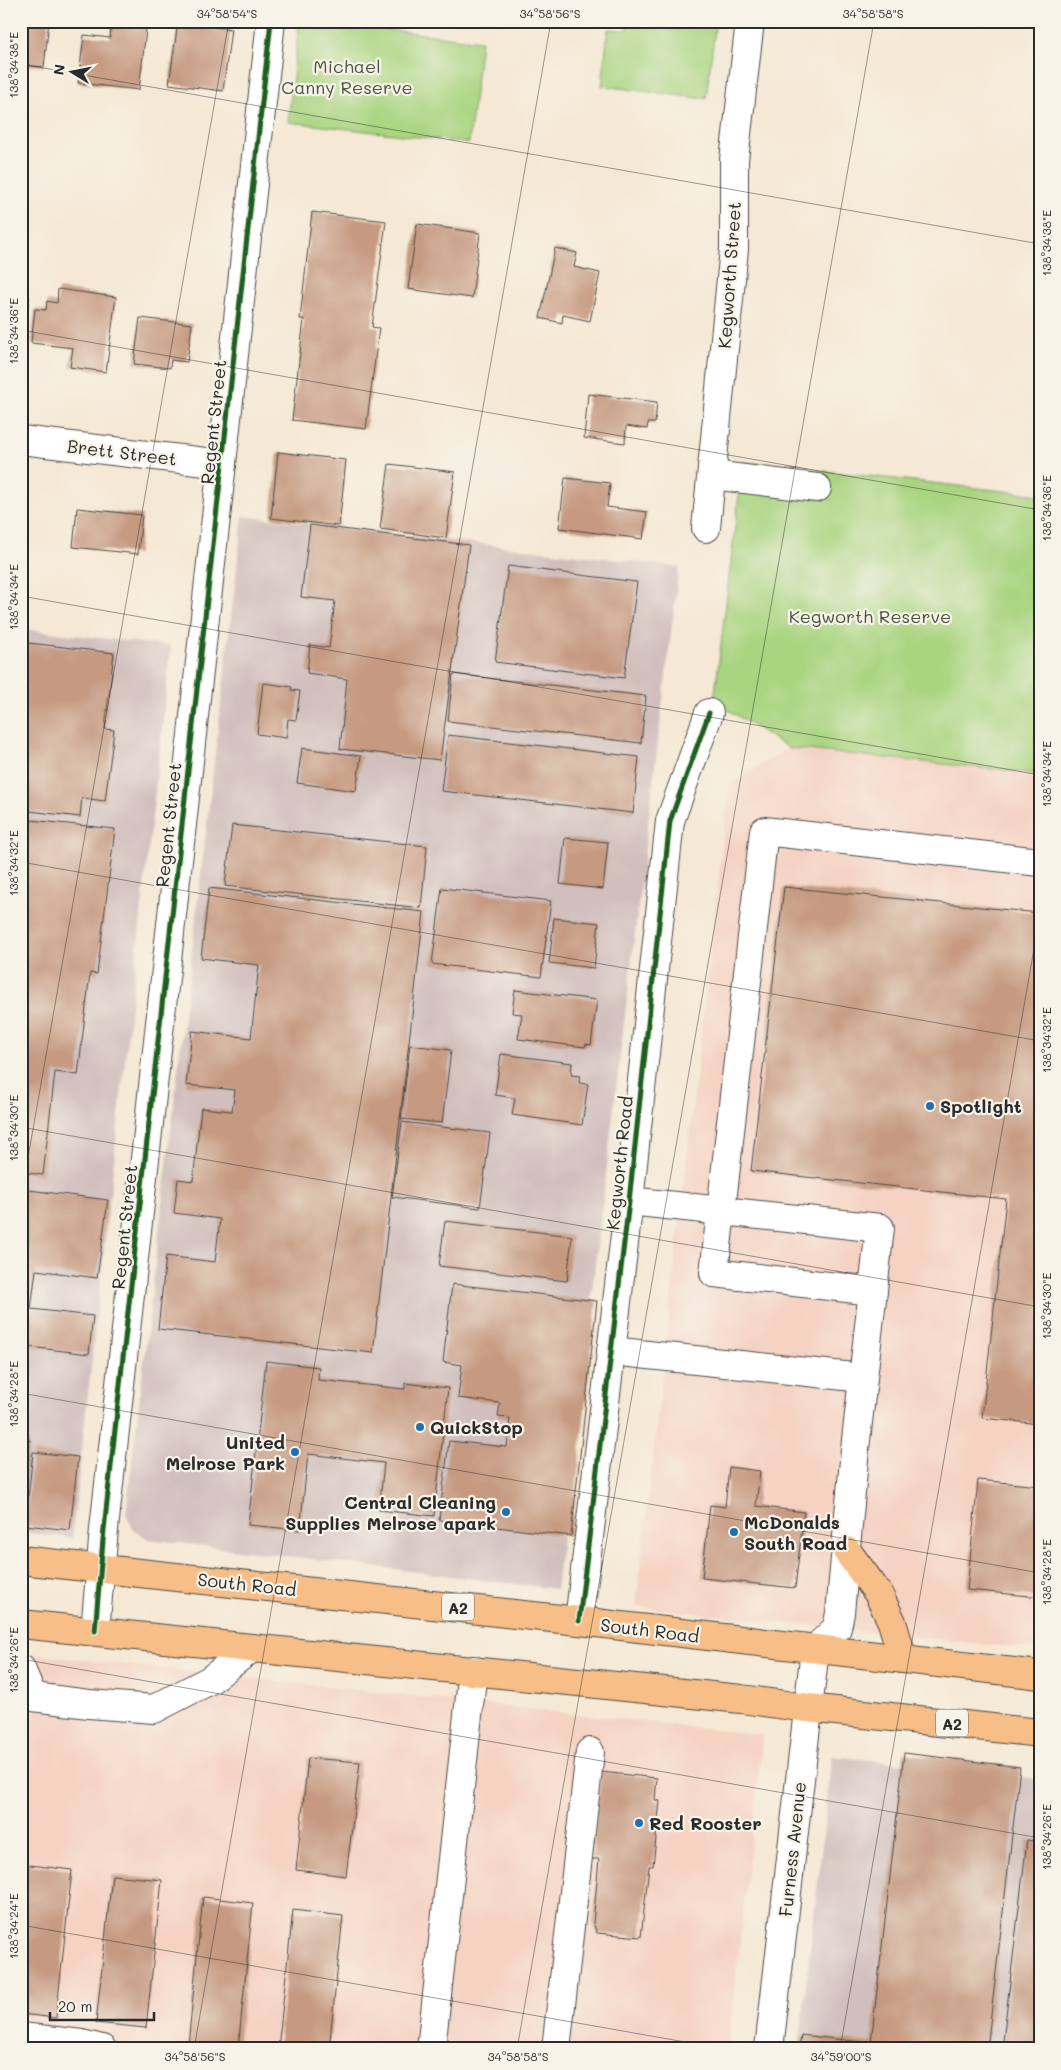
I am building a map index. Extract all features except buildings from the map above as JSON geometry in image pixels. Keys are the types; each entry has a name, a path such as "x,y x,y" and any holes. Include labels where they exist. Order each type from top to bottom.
{"highway":[{"path":"846,1551 878,1593 892,1622 903,1659"},
{"name":"South Road","path":"21,1560 578,1621 1040,1675"},
{"name":"A2","path":"21,1624 473,1670 1040,1733"}],"street":[{"name":"Regent Street","path":"95,1631 100,1568 272,21"},
{"name":"Kegworth Street","path":"706,528 734,249 734,160 750,21"},
{"name":"Brett Street","path":"21,440 222,464"},
{"path":"712,475 817,488"},
{"name":"Kegworth Road","path":"578,1621 629,1201 670,821 710,713"},
{"path":"873,1291 714,1273 764,831 1040,862"},
{"path":"629,1201 880,1228 837,1628 815,1649"},
{"path":"611,1351 863,1378"},
{"path":"21,1669 33,1697 154,1709 210,1680 252,1648"},
{"name":"Furness Avenue","path":"769,2049 815,1649"},
{"path":"431,2049 473,1670"},
{"path":"556,2049 590,1752"},
{"path":"21,2037 82,2044 102,2049"}],"shaded area":[{"path":"243,516 679,567 556,1589 148,1539 133,1529 126,1513"},
{"path":"21,629 171,646 72,1538 21,1532"},
{"path":"788,748 1040,774 1040,1650 636,1607 729,786"},
{"path":"21,1653 763,1735 728,2049 21,2049"},
{"path":"832,1756 1040,1779 1040,2049 799,2049"}],"green space":[{"name":"Michael Canny Reserve","path":"299,21 317,21 481,41 469,143 288,122"},
{"path":"628,21 716,21 706,99 602,86 608,29 627,30"},
{"name":"Kegworth Reserve","path":"743,462 1040,495 1040,774 788,748 714,701"}],"cycle path":[{"path":"95,1631 104,1529 271,21"},
{"path":"579,1621 629,1201 670,821 709,713"}],"place":[{"name":"Spotlight","path":"930,1106"},
{"name":"QuickStop","path":"420,1427"},
{"name":"United Melrose Park","path":"295,1452"},
{"name":"Central Cleaning Supplies Melrose apark","path":"506,1512"},
{"name":"McDonalds South Road","path":"734,1532"},
{"name":"Red Rooster","path":"639,1823"}]}
